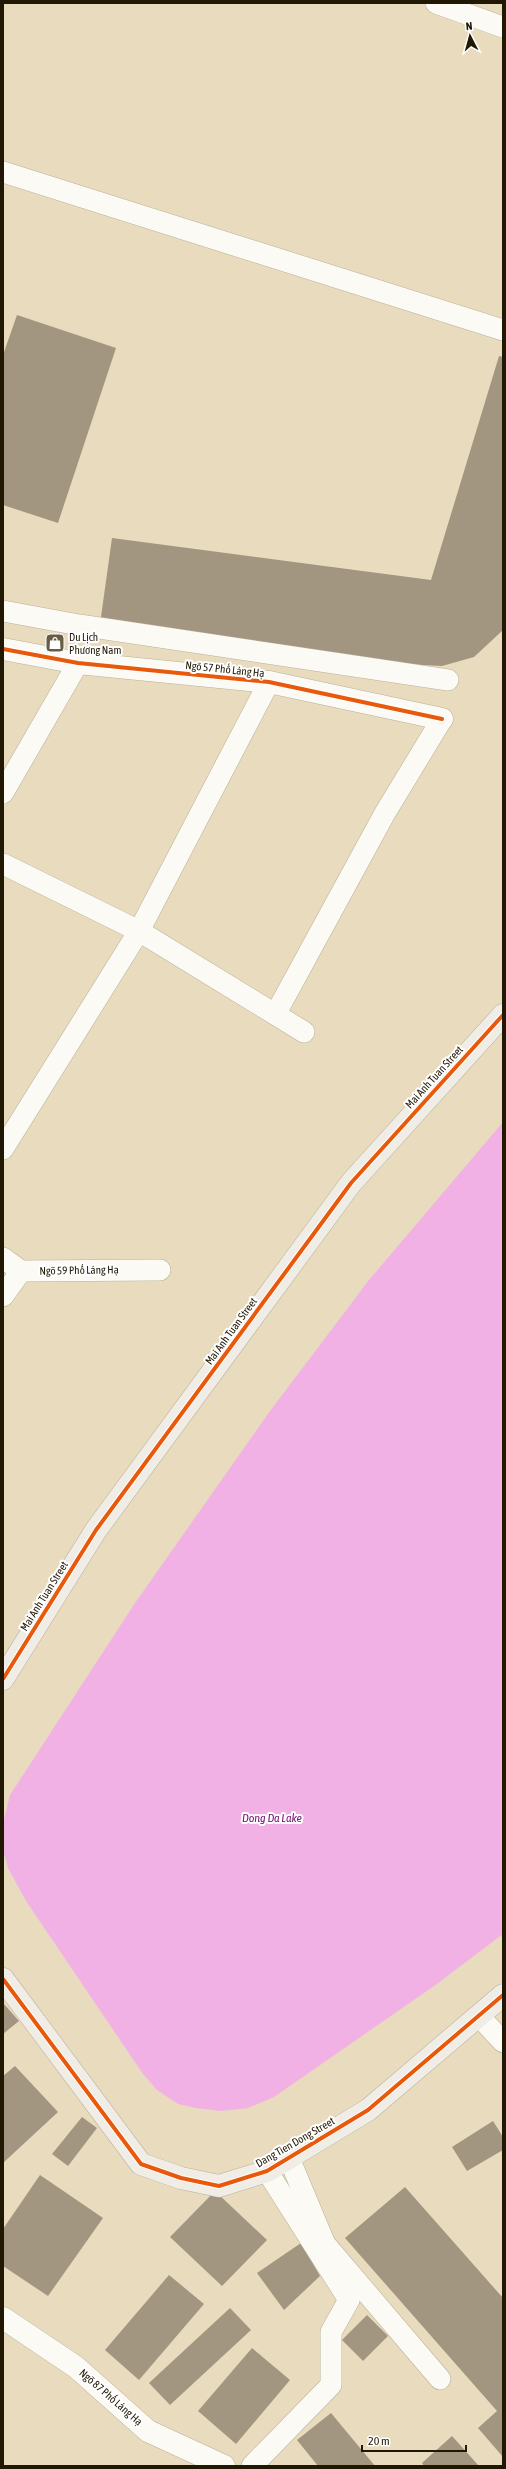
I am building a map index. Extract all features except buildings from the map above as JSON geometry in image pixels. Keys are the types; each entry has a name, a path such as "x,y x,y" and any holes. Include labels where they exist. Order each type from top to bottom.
{"street":[{"name":"Ngõ 57 Phố Láng Hạ","path":"3,649 78,662 269,682 442,720"},
{"name":"Mai Anh Tuan Street","path":"3,1679 96,1530 351,1183 503,1015"},
{"name":"Dang Tien Dong Street","path":"3,1979 141,2164 181,2178 219,2186 267,2171 368,2110 503,1995"},
{"name":"Ngõ 87 Phố Láng Hạ","path":"3,2318 76,2367 148,2430 224,2466"}],"lane":[{"path":"436,3 503,27"},
{"path":"3,172 503,330"},
{"path":"3,611 80,625 448,680"},
{"path":"3,793 78,662"},
{"path":"3,1149 139,931 269,682"},
{"path":"276,1013 385,813 442,720"},
{"path":"3,864 139,931 276,1013 304,1032"},
{"path":"3,1258 21,1271 3,1296"},
{"name":"Ngõ 59 Phố Láng Hạ","path":"21,1271 160,1270"},
{"path":"479,2016 503,2042"},
{"path":"289,2158 325,2244 440,2378"},
{"path":"252,2466 331,2385 331,2332 349,2300 267,2171"}],"water":[{"name":"Dong Da Lake","path":"503,1122 503,1934 434,1986 274,2097 248,2108 221,2111 178,2104 157,2090 143,2074 26,1901 8,1868 3,1850 3,1824 10,1795 135,1603 270,1411 369,1280"}],"cycle path":[{"path":"3,649 78,663 269,682 442,719"},
{"path":"3,1679 96,1530 351,1183 503,1015"},
{"path":"3,1979 141,2164 181,2178 219,2186 267,2171 368,2110 503,1995"}],"place":[{"name":"Du Lịch Phương Nam","path":"55,643"}]}
